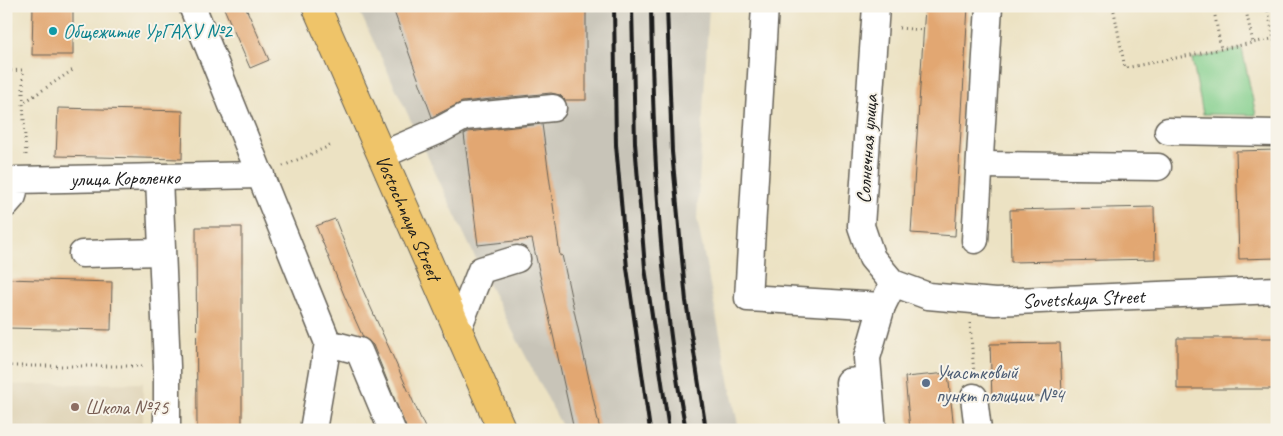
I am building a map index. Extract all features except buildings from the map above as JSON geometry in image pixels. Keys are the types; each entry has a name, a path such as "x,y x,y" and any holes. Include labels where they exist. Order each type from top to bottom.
{"main road":[{"name":"Vostochnaya Street","path":"316,6 502,430"}],"street":[{"path":"192,6 328,343 313,430"},
{"path":"765,6 748,298 882,306"},
{"name":"Солнечная улица","path":"876,6 861,226 872,258 893,283"},
{"path":"975,240 989,6"},
{"path":"382,154 440,130 464,117 553,108"},
{"path":"1168,131 1277,133"},
{"path":"980,164 1158,167"},
{"name":"улица Короленко","path":"6,204 13,196 16,180 261,175"},
{"path":"159,178 167,366 167,430"},
{"path":"82,254 161,252"},
{"path":"457,331 481,270 517,259"},
{"path":"872,430 867,358 882,306 893,283"},
{"name":"Sovetskaya Street","path":"893,283 928,296 995,302 1277,290"},
{"path":"328,343 359,352 392,430"},
{"path":"852,430 849,382 868,380"},
{"path":"974,385 978,430"}],"path":[{"path":"1113,6 1125,68 1275,38"},
{"path":"1245,6 1253,43"},
{"path":"1267,6 1277,54"},
{"path":"1215,16 1221,49"},
{"path":"6,70 23,70 26,160"},
{"path":"23,103 73,70"},
{"path":"261,175 332,145"},
{"path":"968,301 974,385"},
{"path":"6,366 167,366"}],"shaded area":[{"path":"357,6 709,6 697,219 739,430 564,430 481,270"},
{"name":"Школа №75","path":"143,383 143,430 6,430 6,385"}],"green space":[{"path":"1242,49 1256,115 1203,114 1192,59"}],"railway":[{"path":"614,6 616,145 627,268 650,430"},
{"path":"632,6 635,143 645,268 669,430"},
{"path":"651,6 659,219 669,325 686,430"},
{"path":"667,6 672,152 686,301 706,430"}],"place":[{"name":"Общежитие УрГАХУ №2","path":"53,31"},
{"name":"Участковый пункт полиции №4","path":"926,383"},
{"name":"Школа №75","path":"75,407"}]}
